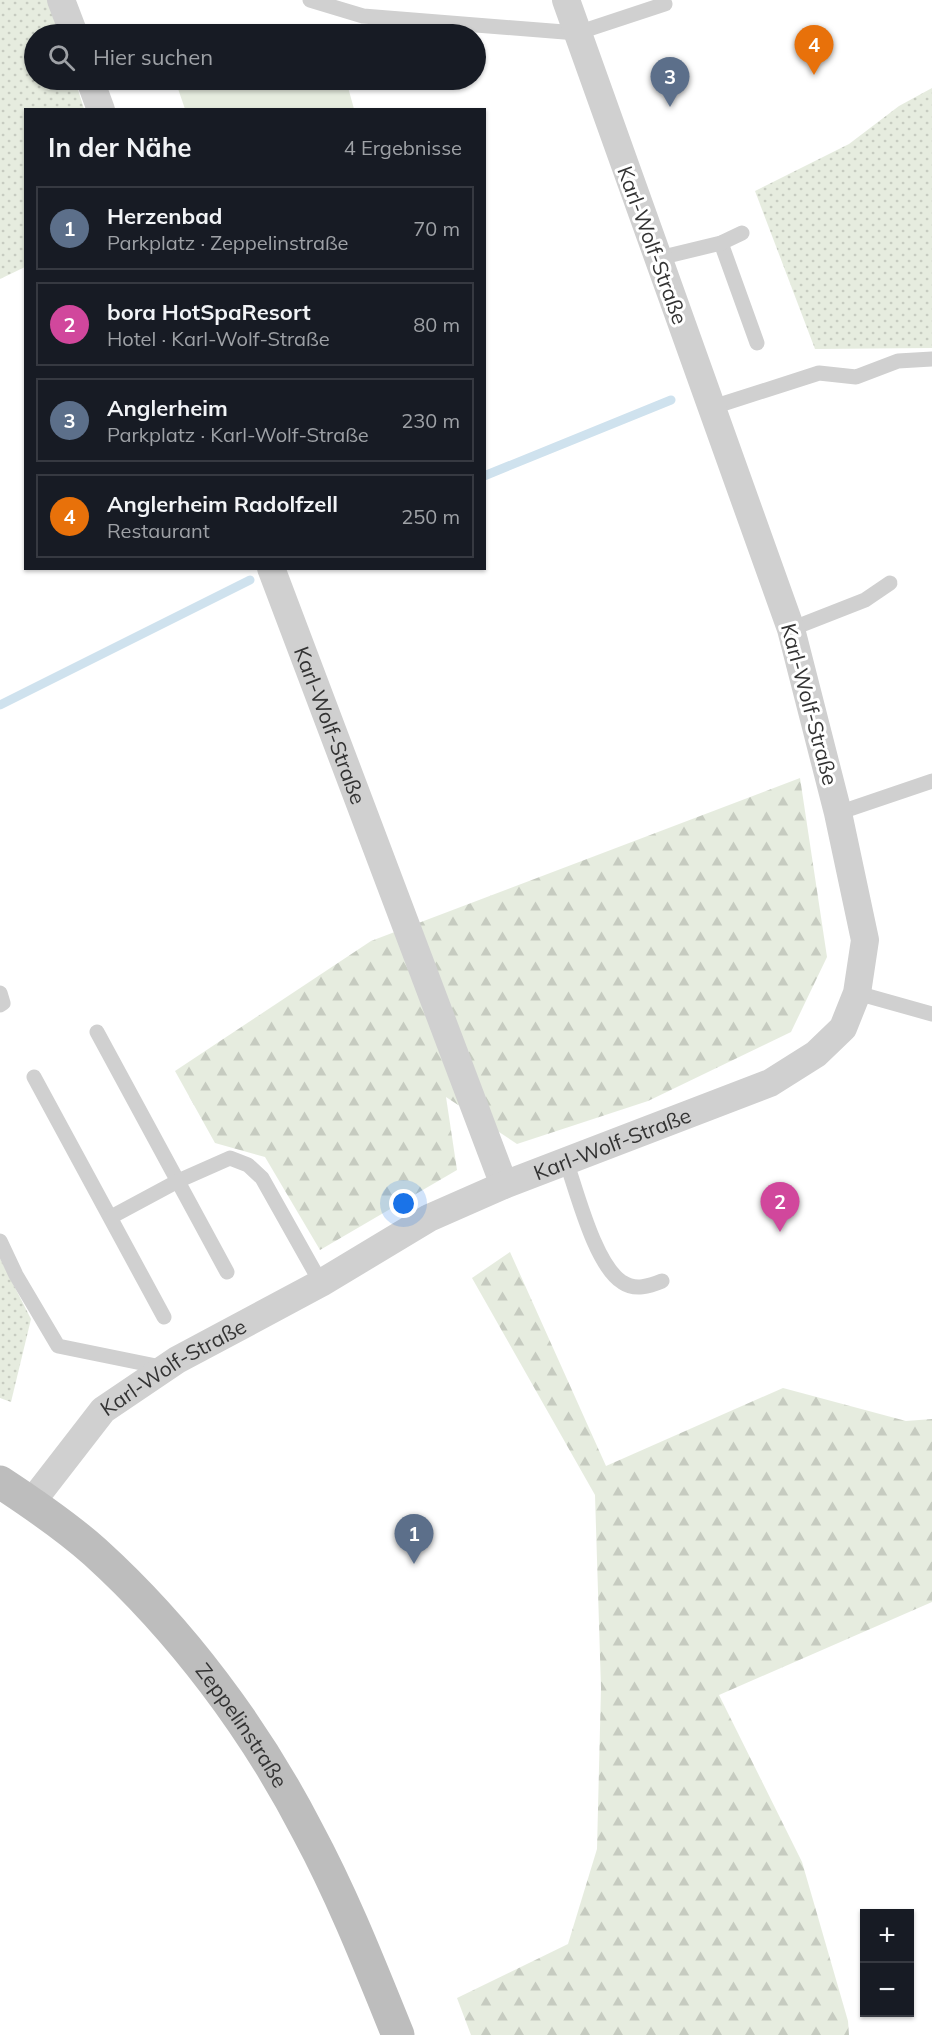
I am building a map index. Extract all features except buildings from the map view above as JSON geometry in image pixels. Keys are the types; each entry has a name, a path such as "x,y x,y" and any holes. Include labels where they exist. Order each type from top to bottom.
{"main road":[{"name":"Zeppelinstraße","path":"0,1482 94,1551 147,1604 196,1661 236,1716 274,1772 308,1832 357,1934 398,2035"}],"street":[{"path":"61,0 70,24"},
{"name":"Karl-Wolf-Straße","path":"31,1503 104,1410 166,1368 321,1283 429,1218 504,1185 770,1083 816,1054 843,1028 857,993 865,940 838,813 791,628 566,0"},
{"path":"94,90 100,108"},
{"name":"Karl-Wolf-Straße","path":"272,570 504,1185"}],"lane":[{"path":"310,0 363,16 464,24"},
{"path":"486,26 577,33 666,4"},
{"path":"659,258 721,243 742,233"},
{"path":"721,243 757,343"},
{"path":"713,406 819,373 856,377 898,361 932,359"},
{"path":"791,628 866,600 890,583"},
{"path":"838,813 932,781"},
{"path":"0,993 3,1002 0,1005"},
{"path":"857,993 932,1014"},
{"path":"97,1032 227,1272"},
{"path":"34,1077 164,1317"},
{"path":"111,1217 178,1181 230,1158 248,1165 262,1178 321,1283"},
{"path":"566,1161 602,1261 623,1283 646,1288 662,1281"},
{"path":"0,1241 16,1275 58,1346 166,1368"}],"green space":[{"path":"0,0 50,0 58,24 24,24 24,90 78,90 84,108 24,108 24,267 0,279"},
{"path":"932,88 932,348 815,349 755,191 849,144 899,106"},
{"path":"178,90 349,90 354,108 185,108"},
{"path":"800,778 827,957 791,1032 648,1101 517,1144 446,1097 457,1170 320,1250 265,1157 215,1143 175,1071 371,941"},
{"path":"510,1252 606,1466 783,1388 906,1421 932,1419 932,1602 719,1695 802,1862 848,2021 849,2035 471,2035 457,1998 568,1944 597,1849 601,1688 595,1495 472,1278"},
{"path":"0,1258 31,1319 11,1402 0,1398"}],"waterway":[{"path":"486,475 671,400"},
{"path":"0,705 250,580"}],"place":[{"name":"Anglerheim Radolfzell","path":"814,75"},
{"name":"Anglerheim","path":"670,107"},
{"name":"bora HotSpaResort","path":"780,1232"},
{"name":"Herzenbad","path":"414,1564"}]}
